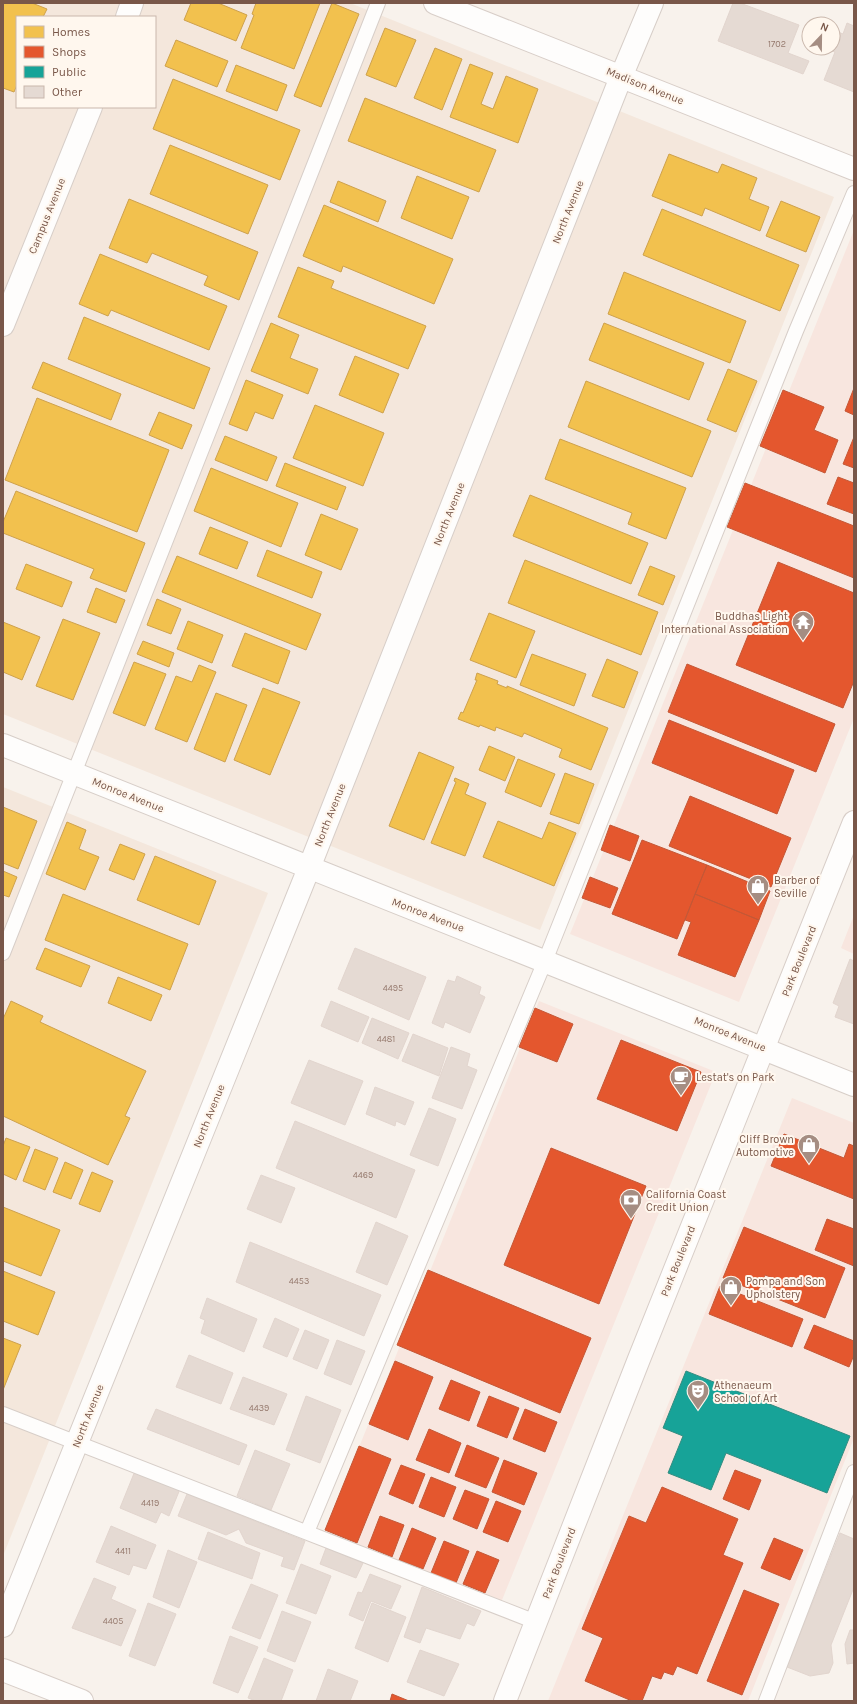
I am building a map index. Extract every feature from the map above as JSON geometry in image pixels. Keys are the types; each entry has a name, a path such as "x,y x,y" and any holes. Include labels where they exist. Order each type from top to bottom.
{"street":[{"path":"127,16 132,3"},
{"name":"Madison Avenue","path":"435,3 854,169"},
{"name":"North Avenue","path":"3,1626 309,868 621,77 652,3"},
{"name":"Campus Avenue","path":"3,325 90,108"},
{"name":"Monroe Avenue","path":"3,745 854,1084"},
{"name":"Park Boulevard","path":"505,1701 639,1359 854,822"},
{"path":"3,1670 82,1701"}],"lane":[{"path":"3,953 378,3"},
{"path":"307,1532 545,960 796,331 854,193"},
{"path":"3,1414 536,1622"},
{"path":"766,1701 854,1472"}],"shaded area":[{"path":"3,3 350,3 834,197 540,930 3,714"},
{"path":"854,230 854,718 739,1002 570,934"},
{"path":"3,787 268,893 3,1556"},
{"path":"854,915 854,954 841,948"},
{"path":"539,1001 716,1072 500,1605 324,1534"},
{"path":"792,1098 854,1123 854,1438 748,1701 548,1701"}],"building: Homes":[{"path":"3,3 32,3 47,9 44,16 16,16 16,87 14,92 3,88"},
{"path":"191,3 218,3 247,15 236,41 184,20"},
{"path":"256,3 320,3 294,69 241,48 254,15 252,14"},
{"path":"332,3 359,14 321,107 294,96"},
{"path":"385,28 416,40 396,87 366,75"},
{"path":"176,40 228,61 217,87 165,66"},
{"path":"435,48 462,59 442,110 414,98"},
{"path":"470,64 493,73 481,104 493,109 506,76 538,89 518,143 450,117"},
{"path":"236,65 287,85 277,111 226,91"},
{"path":"173,79 300,130 280,180 153,129"},
{"path":"365,98 496,150 479,192 348,141"},
{"path":"170,145 268,185 248,234 150,194"},
{"path":"669,154 718,173 722,164 757,178 749,199 769,207 760,231 705,208 702,216 652,196"},
{"path":"417,176 469,197 452,239 401,218"},
{"path":"338,181 386,201 378,222 330,202"},
{"path":"129,199 258,252 239,300 204,285 208,276 152,253 147,263 109,248"},
{"path":"781,201 820,217 806,252 766,236"},
{"path":"324,205 453,259 434,304 343,266 341,272 303,256"},
{"path":"662,209 799,265 780,311 643,255"},
{"path":"100,254 227,306 209,350 111,310 108,316 79,304"},
{"path":"298,267 334,281 331,288 426,326 408,369 278,317"},
{"path":"624,272 746,321 730,363 608,314"},
{"path":"84,317 210,368 194,409 68,359"},
{"path":"271,323 299,335 290,358 318,369 308,394 251,371"},
{"path":"604,323 704,363 689,400 589,360"},
{"path":"355,356 399,374 383,413 339,395"},
{"path":"43,362 121,394 111,420 32,388"},
{"path":"728,369 757,381 736,432 707,420"},
{"path":"246,380 283,395 273,419 255,412 247,431 229,424"},
{"path":"586,381 711,431 692,477 568,427"},
{"path":"37,398 169,450 137,532 5,480"},
{"path":"315,405 384,433 363,486 293,458"},
{"path":"159,412 192,425 182,449 149,435"},
{"path":"225,436 277,457 267,481 215,460"},
{"path":"560,439 686,488 666,539 628,524 632,513 545,479"},
{"path":"285,463 346,487 337,510 276,486"},
{"path":"211,468 298,503 281,547 194,511"},
{"path":"16,491 145,543 126,592 90,578 94,569 3,533 3,522"},
{"path":"530,495 648,543 631,584 513,536"},
{"path":"321,514 358,529 341,570 305,555"},
{"path":"210,527 248,542 237,569 199,554"},
{"path":"267,550 322,572 312,598 257,576"},
{"path":"177,556 321,614 306,650 162,592"},
{"path":"525,560 658,612 641,655 508,603"},
{"path":"26,564 72,582 62,607 16,589"},
{"path":"650,566 675,576 663,605 638,595"},
{"path":"96,588 125,600 116,623 87,612"},
{"path":"157,599 181,609 171,634 147,625"},
{"path":"489,613 535,631 516,678 470,660"},
{"path":"63,619 100,633 73,700 36,686"},
{"path":"188,621 223,635 212,663 177,649"},
{"path":"3,622 40,637 22,680 3,672"},
{"path":"245,633 290,651 278,684 232,666"},
{"path":"143,641 174,653 169,667 137,654"},
{"path":"532,654 586,674 574,706 520,685"},
{"path":"607,659 638,672 624,708 592,696"},
{"path":"134,662 166,674 145,726 113,713"},
{"path":"199,665 216,672 187,742 155,729 176,676 192,682"},
{"path":"477,673 498,681 497,684 507,688 507,686 608,728 591,770 559,757 562,749 524,733 522,737 496,727 495,731 458,719 461,712 463,713 477,680 475,680"},
{"path":"263,688 300,702 270,775 234,760"},
{"path":"216,693 247,705 225,762 194,749"},
{"path":"489,746 515,757 505,781 479,770"},
{"path":"419,752 454,767 424,840 389,826"},
{"path":"518,759 555,774 541,807 505,792"},
{"path":"565,773 594,784 579,824 550,814"},
{"path":"455,778 469,784 465,794 486,803 465,856 431,843 456,782 454,781"},
{"path":"3,807 37,821 18,869 3,863"},
{"path":"498,821 542,839 549,822 576,833 554,886 483,857"},
{"path":"67,822 86,830 79,849 99,857 85,890 46,874"},
{"path":"120,844 145,854 134,880 109,870"},
{"path":"155,856 216,881 199,925 137,900"},
{"path":"3,871 17,877 9,897 3,895"},
{"path":"63,894 188,944 170,990 45,940"},
{"path":"45,948 90,966 81,987 36,969"},
{"path":"118,977 162,995 151,1021 108,1003"},
{"path":"11,1001 43,1016 40,1022 146,1071 125,1116 130,1118 108,1165 3,1116 3,1019"},
{"path":"6,1138 30,1147 16,1180 3,1174 3,1146"},
{"path":"35,1149 58,1158 45,1190 23,1181"},
{"path":"65,1162 83,1170 71,1199 53,1192"},
{"path":"92,1172 113,1181 100,1212 79,1204"},
{"path":"3,1207 60,1230 41,1276 3,1261"},
{"path":"3,1271 55,1292 38,1335 3,1321"},
{"path":"3,1338 21,1345 3,1390"}],"building: Shops":[{"path":"854,388 854,415 845,411"},
{"path":"783,390 824,407 814,430 838,440 825,473 760,446"},
{"path":"854,437 854,468 843,464"},
{"path":"838,477 854,483 854,514 827,504"},
{"path":"745,483 854,526 854,578 727,527"},
{"path":"778,562 854,593 854,681 843,708 736,665"},
{"path":"687,664 835,724 816,772 668,712"},
{"path":"669,720 794,770 777,814 652,763"},
{"path":"690,796 791,838 771,887 669,846"},
{"path":"610,825 639,836 630,861 601,850"},
{"path":"642,840 707,865 677,939 612,914"},
{"path":"707,865 770,891 759,920 695,894"},
{"path":"590,877 618,888 610,908 582,898"},
{"path":"695,894 759,920 735,977 678,955 691,922 685,920"},
{"path":"535,1008 573,1024 557,1062 519,1047"},
{"path":"621,1040 701,1072 677,1131 597,1099"},
{"path":"784,1134 844,1158 849,1144 854,1146 854,1199 771,1166"},
{"path":"551,1148 646,1186 599,1304 504,1265"},
{"path":"827,1219 854,1229 854,1266 815,1250"},
{"path":"744,1227 845,1268 825,1318 770,1296 776,1279 765,1275 758,1292 723,1278"},
{"path":"428,1270 591,1338 560,1413 397,1345"},
{"path":"720,1286 803,1319 792,1347 709,1314"},
{"path":"814,1325 854,1341 854,1355 849,1367 804,1348"},
{"path":"395,1361 433,1377 408,1440 369,1424"},
{"path":"451,1380 480,1392 469,1421 439,1409"},
{"path":"489,1396 519,1408 507,1438 477,1426"},
{"path":"525,1409 557,1422 545,1452 513,1439"},
{"path":"429,1429 461,1443 449,1473 416,1460"},
{"path":"467,1445 499,1458 486,1488 455,1476"},
{"path":"359,1446 391,1459 357,1543 325,1530"},
{"path":"504,1460 537,1473 524,1505 492,1492"},
{"path":"401,1465 425,1474 413,1504 389,1494"},
{"path":"735,1470 761,1480 749,1510 723,1499"},
{"path":"431,1477 456,1487 444,1517 419,1507"},
{"path":"662,1487 738,1519 723,1555 743,1563 697,1674 677,1666 673,1675 664,1672 661,1679 652,1676 642,1701 632,1701 585,1681 603,1638 582,1629 629,1516 646,1523"},
{"path":"465,1490 489,1499 477,1529 453,1519"},
{"path":"496,1501 521,1511 508,1542 483,1532"},
{"path":"380,1516 404,1525 392,1557 368,1547"},
{"path":"412,1528 436,1538 423,1569 399,1560"},
{"path":"774,1538 803,1550 790,1580 761,1568"},
{"path":"444,1541 469,1551 456,1583 431,1573"},
{"path":"477,1551 499,1560 485,1593 463,1584"},
{"path":"744,1590 779,1604 742,1695 707,1681"},
{"path":"392,1694 409,1701 390,1701"}],"building: Public":[{"path":"686,1371 850,1436 827,1493 726,1453 711,1490 668,1473 683,1436 663,1428"}],"building: Other":[{"path":"733,3 740,3 799,25 788,53 809,61 803,74 718,41"},
{"path":"847,23 854,26 854,92 824,80 833,56 841,56 841,33 843,34"},
{"path":"355,948 426,977 409,1020 338,989"},
{"path":"850,959 854,961 854,1024 835,1017 839,1006 833,1003"},
{"path":"457,976 481,987 479,994 485,997 470,1033 445,1022 443,1028 432,1023 448,980 455,982"},
{"path":"331,1001 369,1017 358,1042 321,1026"},
{"path":"372,1018 409,1033 398,1059 362,1043"},
{"path":"413,1034 448,1048 439,1076 402,1061"},
{"path":"451,1047 470,1054 467,1066 477,1070 462,1109 432,1098"},
{"path":"309,1060 363,1081 345,1125 291,1103"},
{"path":"375,1087 414,1102 405,1125 396,1121 395,1126 366,1114"},
{"path":"429,1108 456,1119 438,1166 410,1155"},
{"path":"295,1121 415,1170 396,1218 276,1168"},
{"path":"261,1175 295,1188 281,1223 247,1209"},
{"path":"376,1222 408,1236 387,1285 356,1272"},
{"path":"250,1242 381,1295 364,1336 236,1282"},
{"path":"207,1298 257,1319 244,1352 201,1333 205,1320 200,1318"},
{"path":"275,1318 299,1329 287,1357 263,1347"},
{"path":"305,1330 329,1340 317,1369 293,1359"},
{"path":"337,1340 365,1351 351,1385 324,1374"},
{"path":"189,1355 233,1373 221,1404 176,1387"},
{"path":"243,1377 287,1394 274,1425 230,1409"},
{"path":"306,1396 341,1410 320,1463 286,1450"},
{"path":"156,1409 247,1445 239,1465 147,1429"},
{"path":"255,1450 290,1464 271,1510 237,1496"},
{"path":"135,1471 180,1489 169,1516 161,1512 156,1523 120,1508"},
{"path":"187,1494 305,1541 294,1570 281,1566 284,1557 246,1543 239,1529 226,1535 178,1516"},
{"path":"111,1526 156,1545 146,1569 133,1565 129,1575 96,1562"},
{"path":"208,1532 260,1553 252,1579 198,1559"},
{"path":"840,1533 854,1539 854,1587 831,1645 833,1663 829,1673 810,1676 787,1667"},
{"path":"326,1548 363,1563 356,1578 320,1564"},
{"path":"168,1550 197,1562 179,1608 153,1597"},
{"path":"301,1564 331,1576 316,1614 286,1603"},
{"path":"370,1574 401,1586 391,1609 371,1601 363,1621 349,1615 358,1592 362,1593"},
{"path":"94,1578 116,1587 111,1599 136,1610 121,1646 72,1628"},
{"path":"251,1584 278,1595 260,1639 232,1628"},
{"path":"422,1587 481,1611 474,1626 467,1623 460,1639 426,1628 420,1643 404,1637"},
{"path":"148,1603 176,1614 155,1666 129,1656"},
{"path":"372,1603 406,1617 388,1662 355,1648"},
{"path":"282,1611 311,1622 295,1662 267,1651"},
{"path":"850,1630 854,1630 854,1663 847,1664 845,1644"},
{"path":"230,1636 258,1647 238,1693 213,1683"},
{"path":"420,1650 459,1664 444,1696 407,1682"},
{"path":"264,1658 293,1670 281,1701 256,1701 248,1698"},
{"path":"328,1669 358,1681 350,1701 316,1701"}],"place":[{"name":"Buddhas Light International Association","path":"803,642"},
{"name":"Barber of Seville","path":"758,906"},
{"name":"Lestat's on Park","path":"681,1096"},
{"name":"Cliff Brown Automotive","path":"809,1164"},
{"name":"California Coast Credit Union","path":"631,1220"},
{"name":"Pompa and Son Upholstery","path":"731,1306"},
{"name":"Athenaeum School of Art","path":"698,1410"}]}
